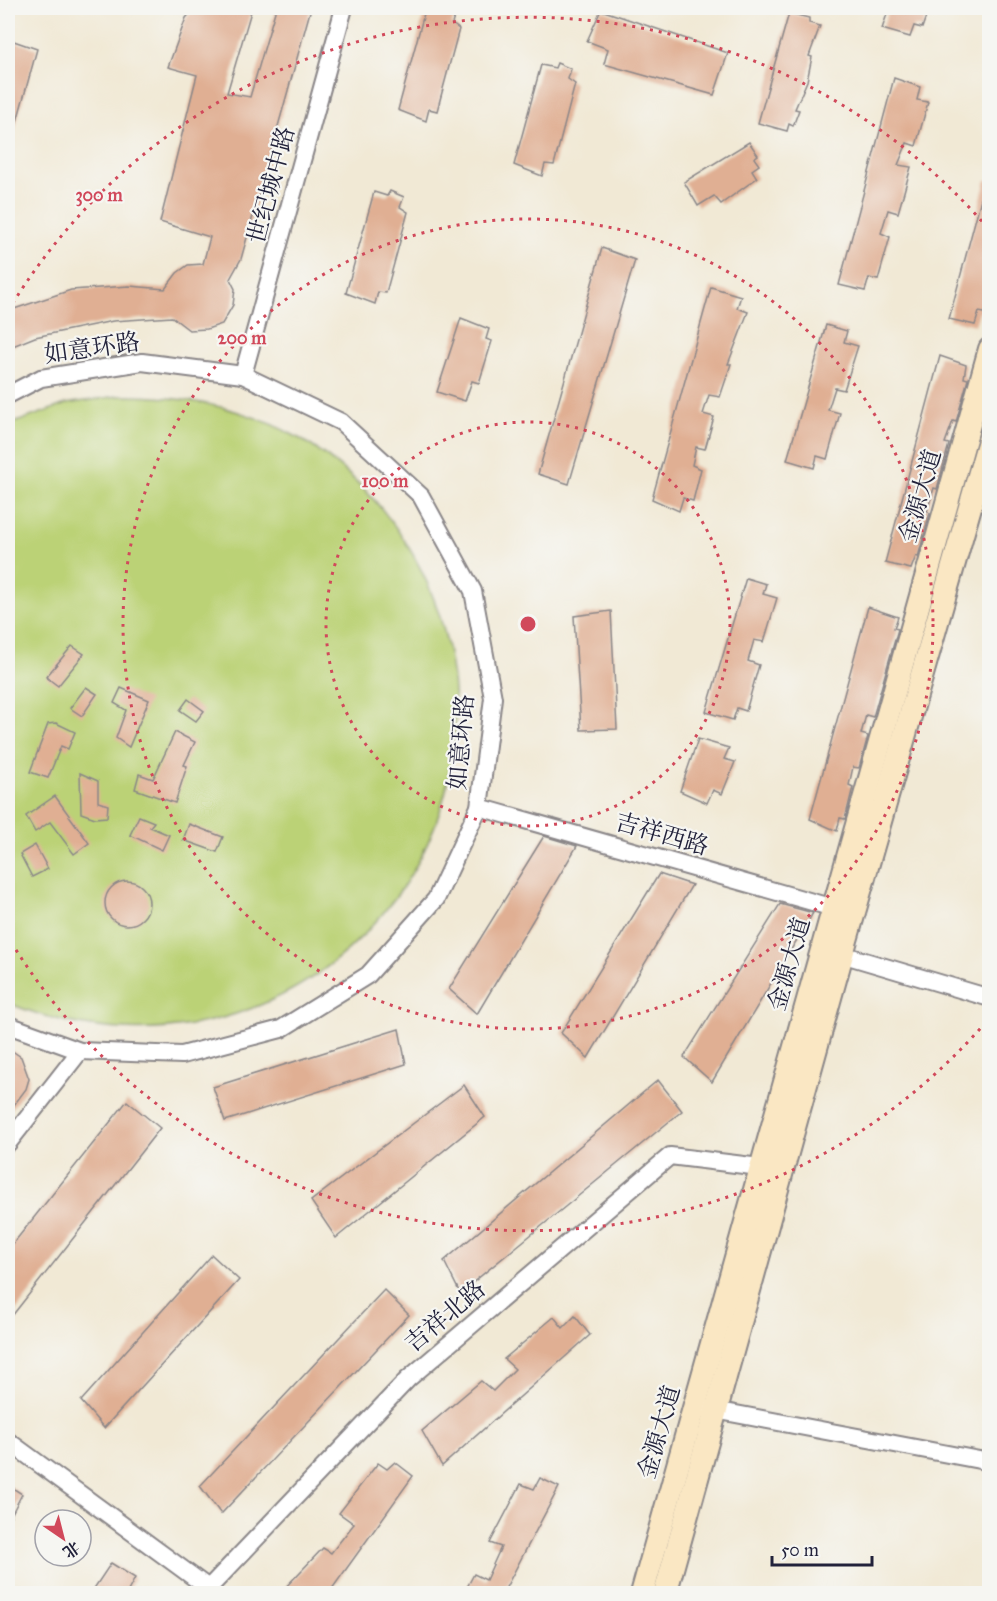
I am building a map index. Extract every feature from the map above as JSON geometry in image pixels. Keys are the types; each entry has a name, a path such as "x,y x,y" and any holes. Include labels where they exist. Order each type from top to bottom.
{"street":[{"name":"世纪城中路","path":"243,375 344,8"},
{"name":"金源大道","path":"642,1593 705,1408 843,911 990,349"},
{"name":"如意环路","path":"8,395 41,378 142,362 243,375 342,422 421,496 463,572 473,591 493,698 479,807 436,899 368,975 281,1029 182,1055 80,1051 8,1025"},
{"name":"金源大道","path":"843,911 990,436"},
{"name":"吉祥西路","path":"479,807 843,911"},
{"name":"金源大道","path":"665,1593 760,1167 832,951"},
{"path":"832,951 990,998"},
{"path":"8,1143 80,1051"},
{"name":"吉祥北路","path":"205,1590 408,1379 669,1156 760,1167"},
{"path":"705,1408 990,1462"},
{"path":"8,1441 205,1590"}],"green space":[{"path":"118,396 188,400 255,417 297,437 352,477 395,527 428,584 448,646 455,711 449,776 429,839 395,898 381,916 348,950 312,978 292,990 250,1009 220,1019 159,1029 98,1027 67,1022 8,1003 8,425 66,404"}],"building":[{"path":"195,8 252,8 227,93 250,97 276,8 311,8 241,259 230,279 235,289 233,305 222,324 207,329 189,330 172,317 113,321 35,337 8,348 8,311 71,290 129,286 165,289 177,273 188,265 203,264 210,237 160,222 197,75 168,67 186,18"},
{"path":"441,8 455,14 452,24 459,29 437,111 429,109 426,121 398,110 425,10 438,13"},
{"path":"889,8 929,8 922,28 914,26 910,37 882,29"},
{"path":"601,10 728,53 714,95 604,64 608,49 587,41"},
{"path":"789,13 809,18 809,23 820,26 809,56 812,57 807,81 795,109 799,110 793,126 789,124 787,131 758,123"},
{"path":"8,39 37,49 11,143 8,143"},
{"path":"557,63 571,69 568,79 575,84 554,165 545,164 542,176 514,165 541,65 555,68"},
{"path":"894,78 920,87 917,100 928,102 916,146 907,143 898,165 911,167 898,213 888,210 881,233 890,237 878,280 869,278 865,291 839,285"},
{"path":"749,142 758,155 754,158 759,165 752,170 757,178 721,204 714,196 698,206 684,182"},
{"path":"986,180 990,180 990,314 979,312 975,325 949,319"},
{"path":"390,191 404,197 400,207 408,212 386,293 378,292 375,304 346,293 374,192 387,196"},
{"path":"602,248 635,260 569,484 538,474"},
{"path":"711,287 741,296 737,308 748,312 728,364 731,364 720,397 709,395 703,414 714,417 705,449 696,447 692,465 701,469 693,501 683,498 679,511 652,499"},
{"path":"461,318 489,329 486,339 492,341 479,383 472,381 465,401 437,392"},
{"path":"826,325 847,331 844,342 858,346 844,390 835,388 828,410 840,413 827,459 817,456 814,468 787,460"},
{"path":"940,356 966,365 964,378 968,379 956,422 953,421 945,443 949,444 937,489 934,488 918,557 916,556 911,569 885,563"},
{"path":"746,578 766,584 763,594 777,598 764,642 754,640 748,661 759,665 746,711 737,708 733,720 706,712"},
{"path":"868,607 898,617 894,628 898,629 873,717 866,715 861,734 868,736 859,768 853,767 849,785 853,787 845,819 840,818 837,831 810,819"},
{"path":"611,611 617,729 581,730 574,616"},
{"path":"72,646 84,654 58,686 46,677"},
{"path":"86,687 97,694 82,716 70,708"},
{"path":"121,688 149,700 129,747 116,738 126,710 114,703"},
{"path":"188,699 204,711 196,721 180,710"},
{"path":"56,723 75,732 68,749 61,746 48,778 30,772 48,724"},
{"path":"175,732 195,742 184,765 187,766 175,803 135,789 139,774 153,779"},
{"path":"698,739 729,748 724,759 735,762 722,794 713,790 707,803 680,791"},
{"path":"80,773 98,781 98,802 108,805 107,817 95,818 81,813"},
{"path":"55,796 89,843 74,854 50,822 35,832 26,816"},
{"path":"139,816 154,822 150,827 169,835 162,850 130,835"},
{"path":"189,824 223,837 217,852 183,840"},
{"path":"544,836 577,846 477,1014 449,989"},
{"path":"35,845 48,869 32,877 20,854"},
{"path":"659,874 692,885 588,1058 561,1033"},
{"path":"127,881 136,882 143,887 148,894 148,912 143,919 136,924 127,925 118,924 111,919 106,912 105,903 106,894 111,887 118,882"},
{"path":"780,904 813,913 712,1082 684,1057"},
{"path":"399,1029 406,1064 225,1121 213,1087"},
{"path":"8,1048 21,1057 29,1079 26,1089 8,1113"},
{"path":"658,1080 682,1111 460,1293 444,1261"},
{"path":"464,1085 485,1117 336,1238 311,1201"},
{"path":"127,1101 160,1128 8,1321 8,1250"},
{"path":"212,1255 239,1280 104,1428 81,1401"},
{"path":"384,1290 409,1315 221,1514 200,1486"},
{"path":"575,1316 590,1335 442,1466 422,1431 481,1381 493,1391 515,1369 504,1359 554,1317 563,1328"},
{"path":"395,1462 413,1476 329,1593 280,1593 323,1548 331,1553 354,1524 339,1513 378,1463 387,1469"},
{"path":"540,1478 559,1487 503,1593 464,1593 474,1574 486,1580 501,1547 490,1543 521,1484 534,1489"},
{"path":"8,1485 22,1494 8,1521"},
{"path":"111,1563 135,1578 127,1593 91,1593"}]}
